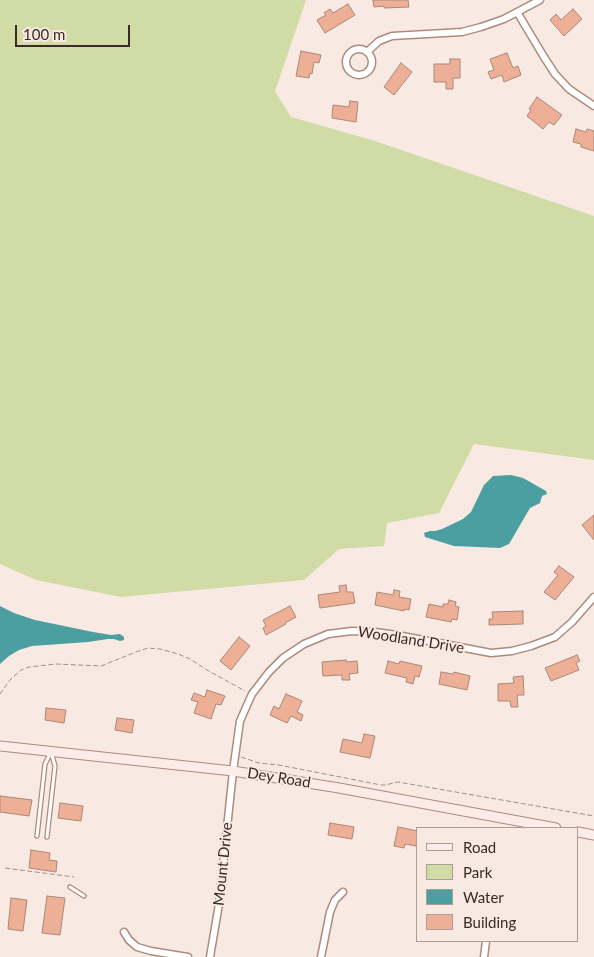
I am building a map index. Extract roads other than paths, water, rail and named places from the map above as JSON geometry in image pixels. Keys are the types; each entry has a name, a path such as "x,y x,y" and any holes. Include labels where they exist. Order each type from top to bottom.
{"main road":[{"name":"Dey Road","path":"0,746 233,771 339,788 551,827"},
{"path":"579,832 594,835"}],"street":[{"path":"367,52 379,41 392,36 462,32 481,27 540,0"},
{"path":"517,12 555,74 569,90 594,106"},
{"path":"356,49 367,52 372,61 367,72 360,75 350,72 345,62 347,55 356,49"},
{"name":"Woodland Drive","path":"233,771 240,720 252,694 268,672 283,658 304,644 328,634 352,631 375,632 490,653 512,652 555,637 572,622 594,597"},
{"name":"Mount Drive","path":"210,957 219,904 233,771"},
{"path":"321,957 330,912 335,900 343,892"},
{"path":"124,932 137,947 188,957"},
{"path":"484,957 486,942"}],"lane":[{"path":"37,836 45,764 51,752"},
{"path":"47,837 55,766 51,752"},
{"path":"70,887 84,896"}],"water":[{"path":"511,475 523,478 546,491 547,494 542,496 540,503 530,508 509,544 500,548 454,546 425,537 424,533 442,529 463,519 471,512 484,485 493,476"},
{"path":"0,606 35,620 111,635 120,634 124,637 124,640 108,639 32,646 19,650 0,664"}]}
